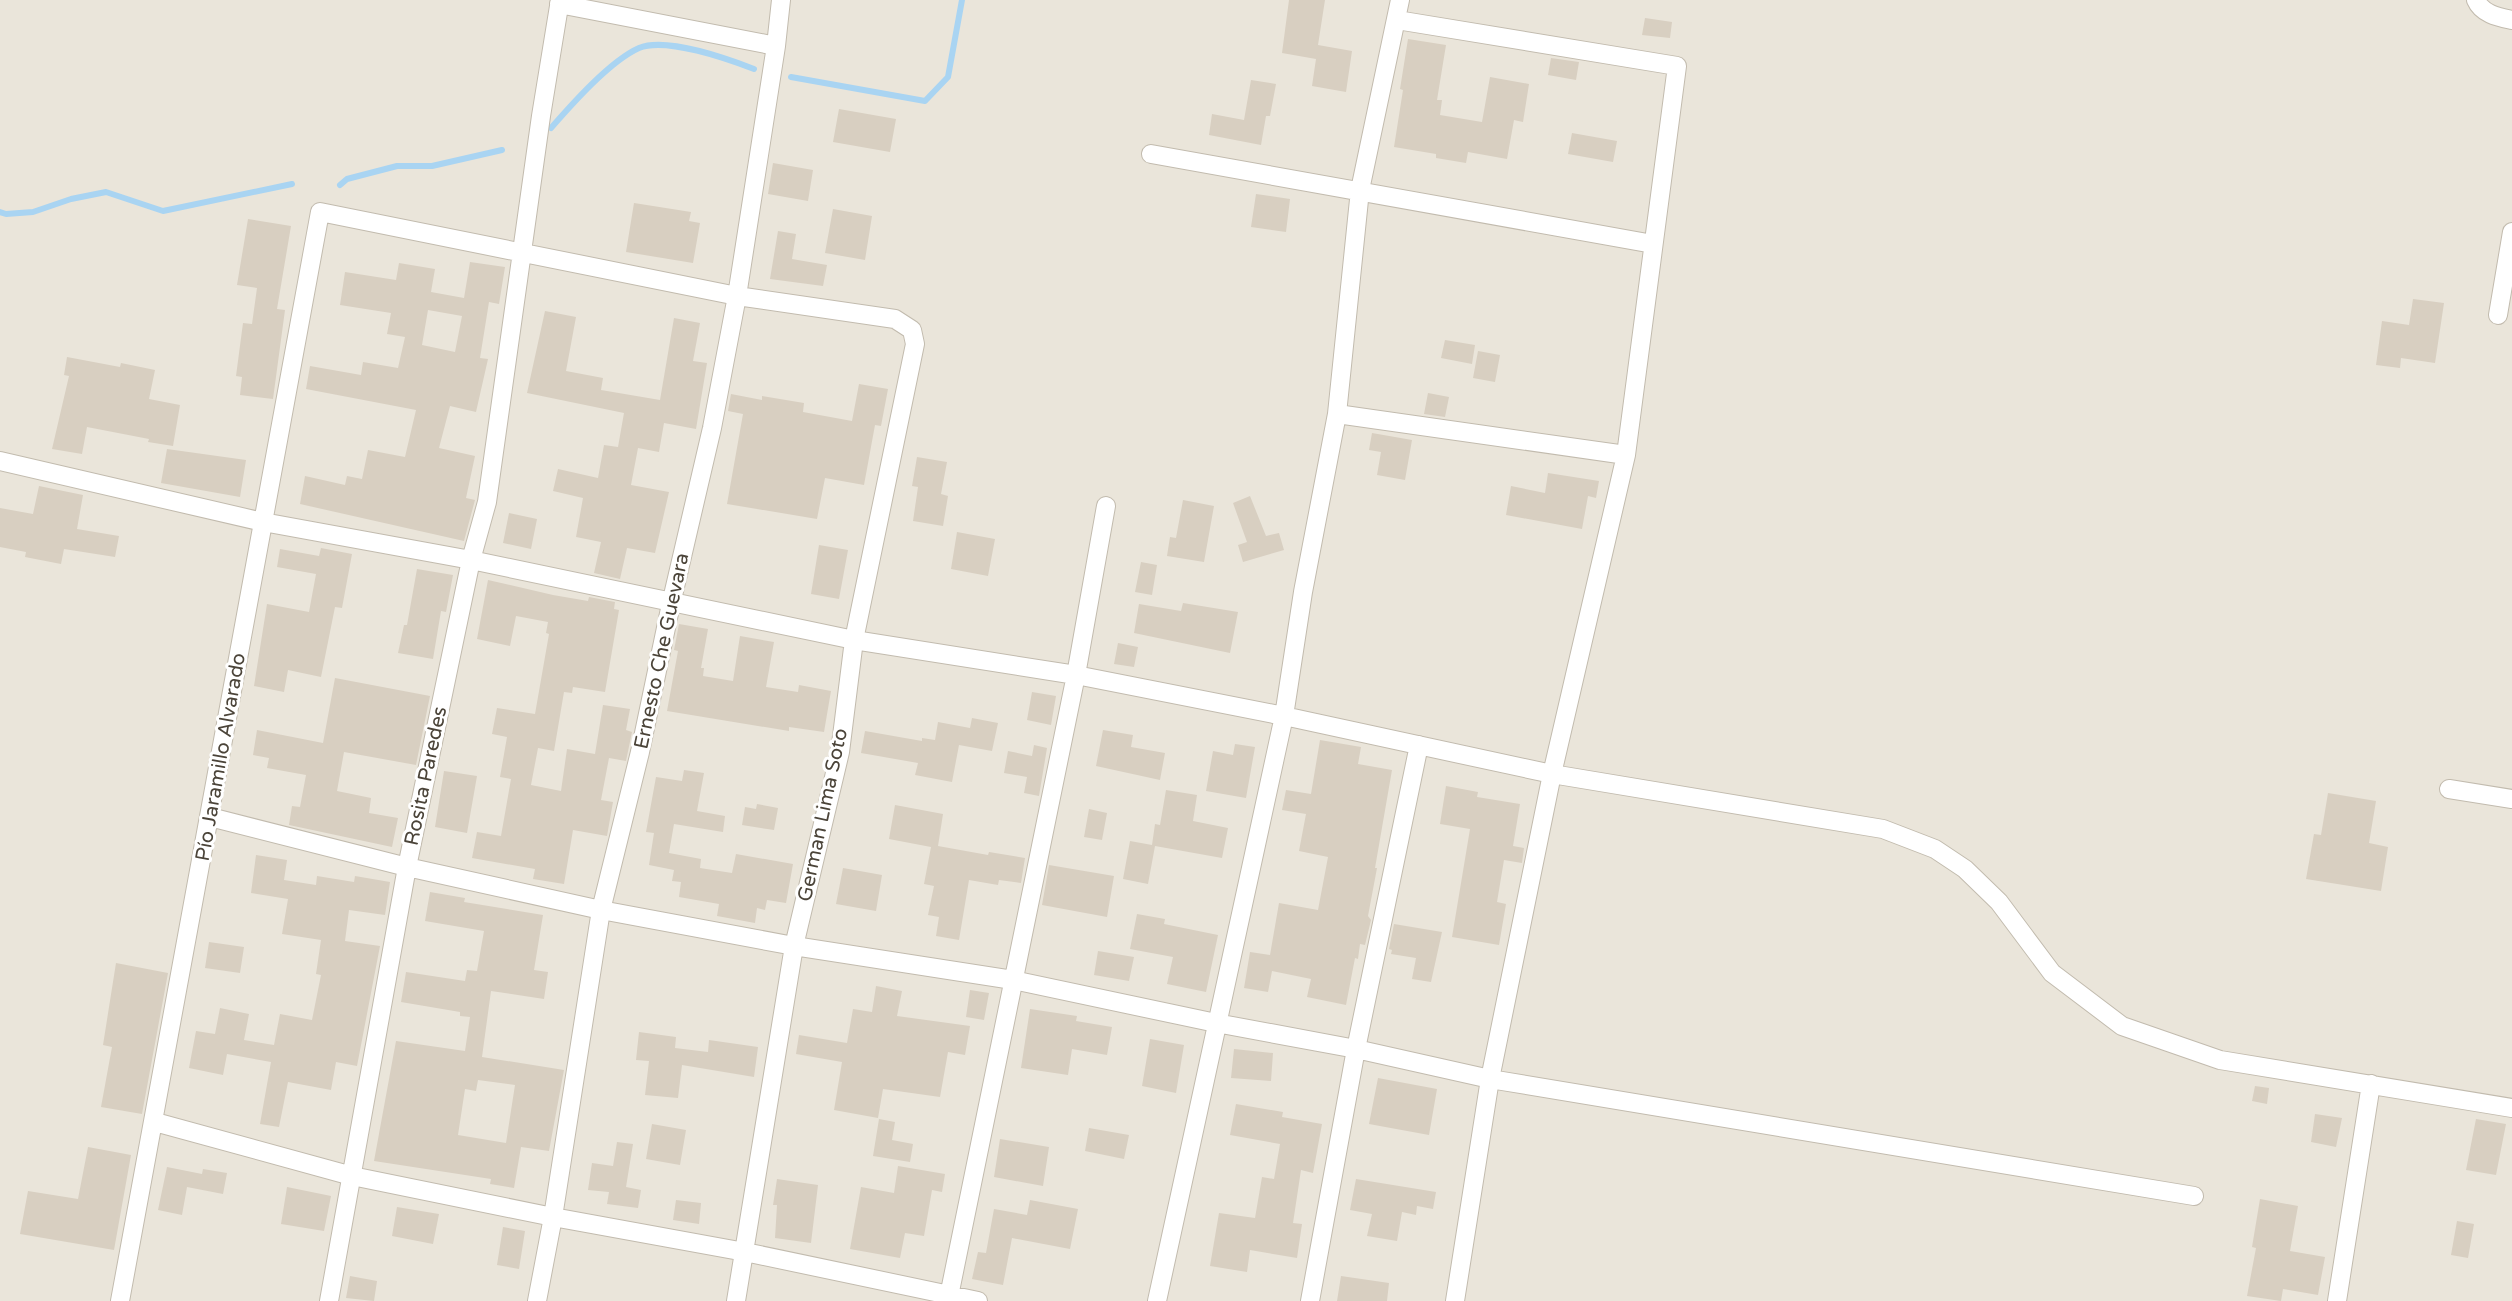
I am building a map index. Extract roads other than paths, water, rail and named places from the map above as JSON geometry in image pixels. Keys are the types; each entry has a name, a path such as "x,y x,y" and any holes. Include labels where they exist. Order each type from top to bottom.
{"street":[{"name":"Ernesto Che Guevara","path":"537,1301 601,910 640,752 712,428 737,296 781,0"},
{"path":"1157,1301 1284,716 1303,592 1337,414 1360,190 1400,0"},
{"path":"2476,0 2479,8 2512,20"},
{"path":"559,2 776,46"},
{"name":"Rosita Paredes","path":"329,1301 407,867 471,560 487,502 559,2"},
{"path":"1397,20 1677,66 1626,455 1552,774 1490,1079 1455,1301"},
{"path":"1151,154 1653,244"},
{"name":"Pío Jaramillo Alvarado","path":"120,1301 320,212 521,251"},
{"path":"2498,315 2512,232"},
{"path":"521,251 737,296"},
{"name":"German Lima Soto","path":"736,1301 794,946 840,752 854,640 915,344 912,330 895,319 737,296"},
{"path":"1337,414 1626,455"},
{"path":"0,461 263,522 471,560 854,640 1076,675 1552,774 1883,829 1935,849 1965,869 1999,902 2052,973 2122,1026 2220,1060 2512,1108"},
{"path":"948,1298 1076,675 1106,506"},
{"path":"1310,1301 1356,1049 1419,745"},
{"path":"2449,789 2512,799"},
{"path":"210,817 407,867 601,910 794,946 1013,980 1490,1079 2194,1196"},
{"path":"2337,1301 2371,1084"},
{"path":"155,1122 352,1176 745,1252 948,1298 978,1301"}],"waterway":[{"path":"791,77 925,101 948,77 962,0"},
{"path":"551,128 604,73 639,48 651,45 680,47 754,69"},
{"path":"340,185 347,179 397,166 432,166 502,150"},
{"path":"0,212 33,212 71,199 106,192 163,211 292,184"}]}
